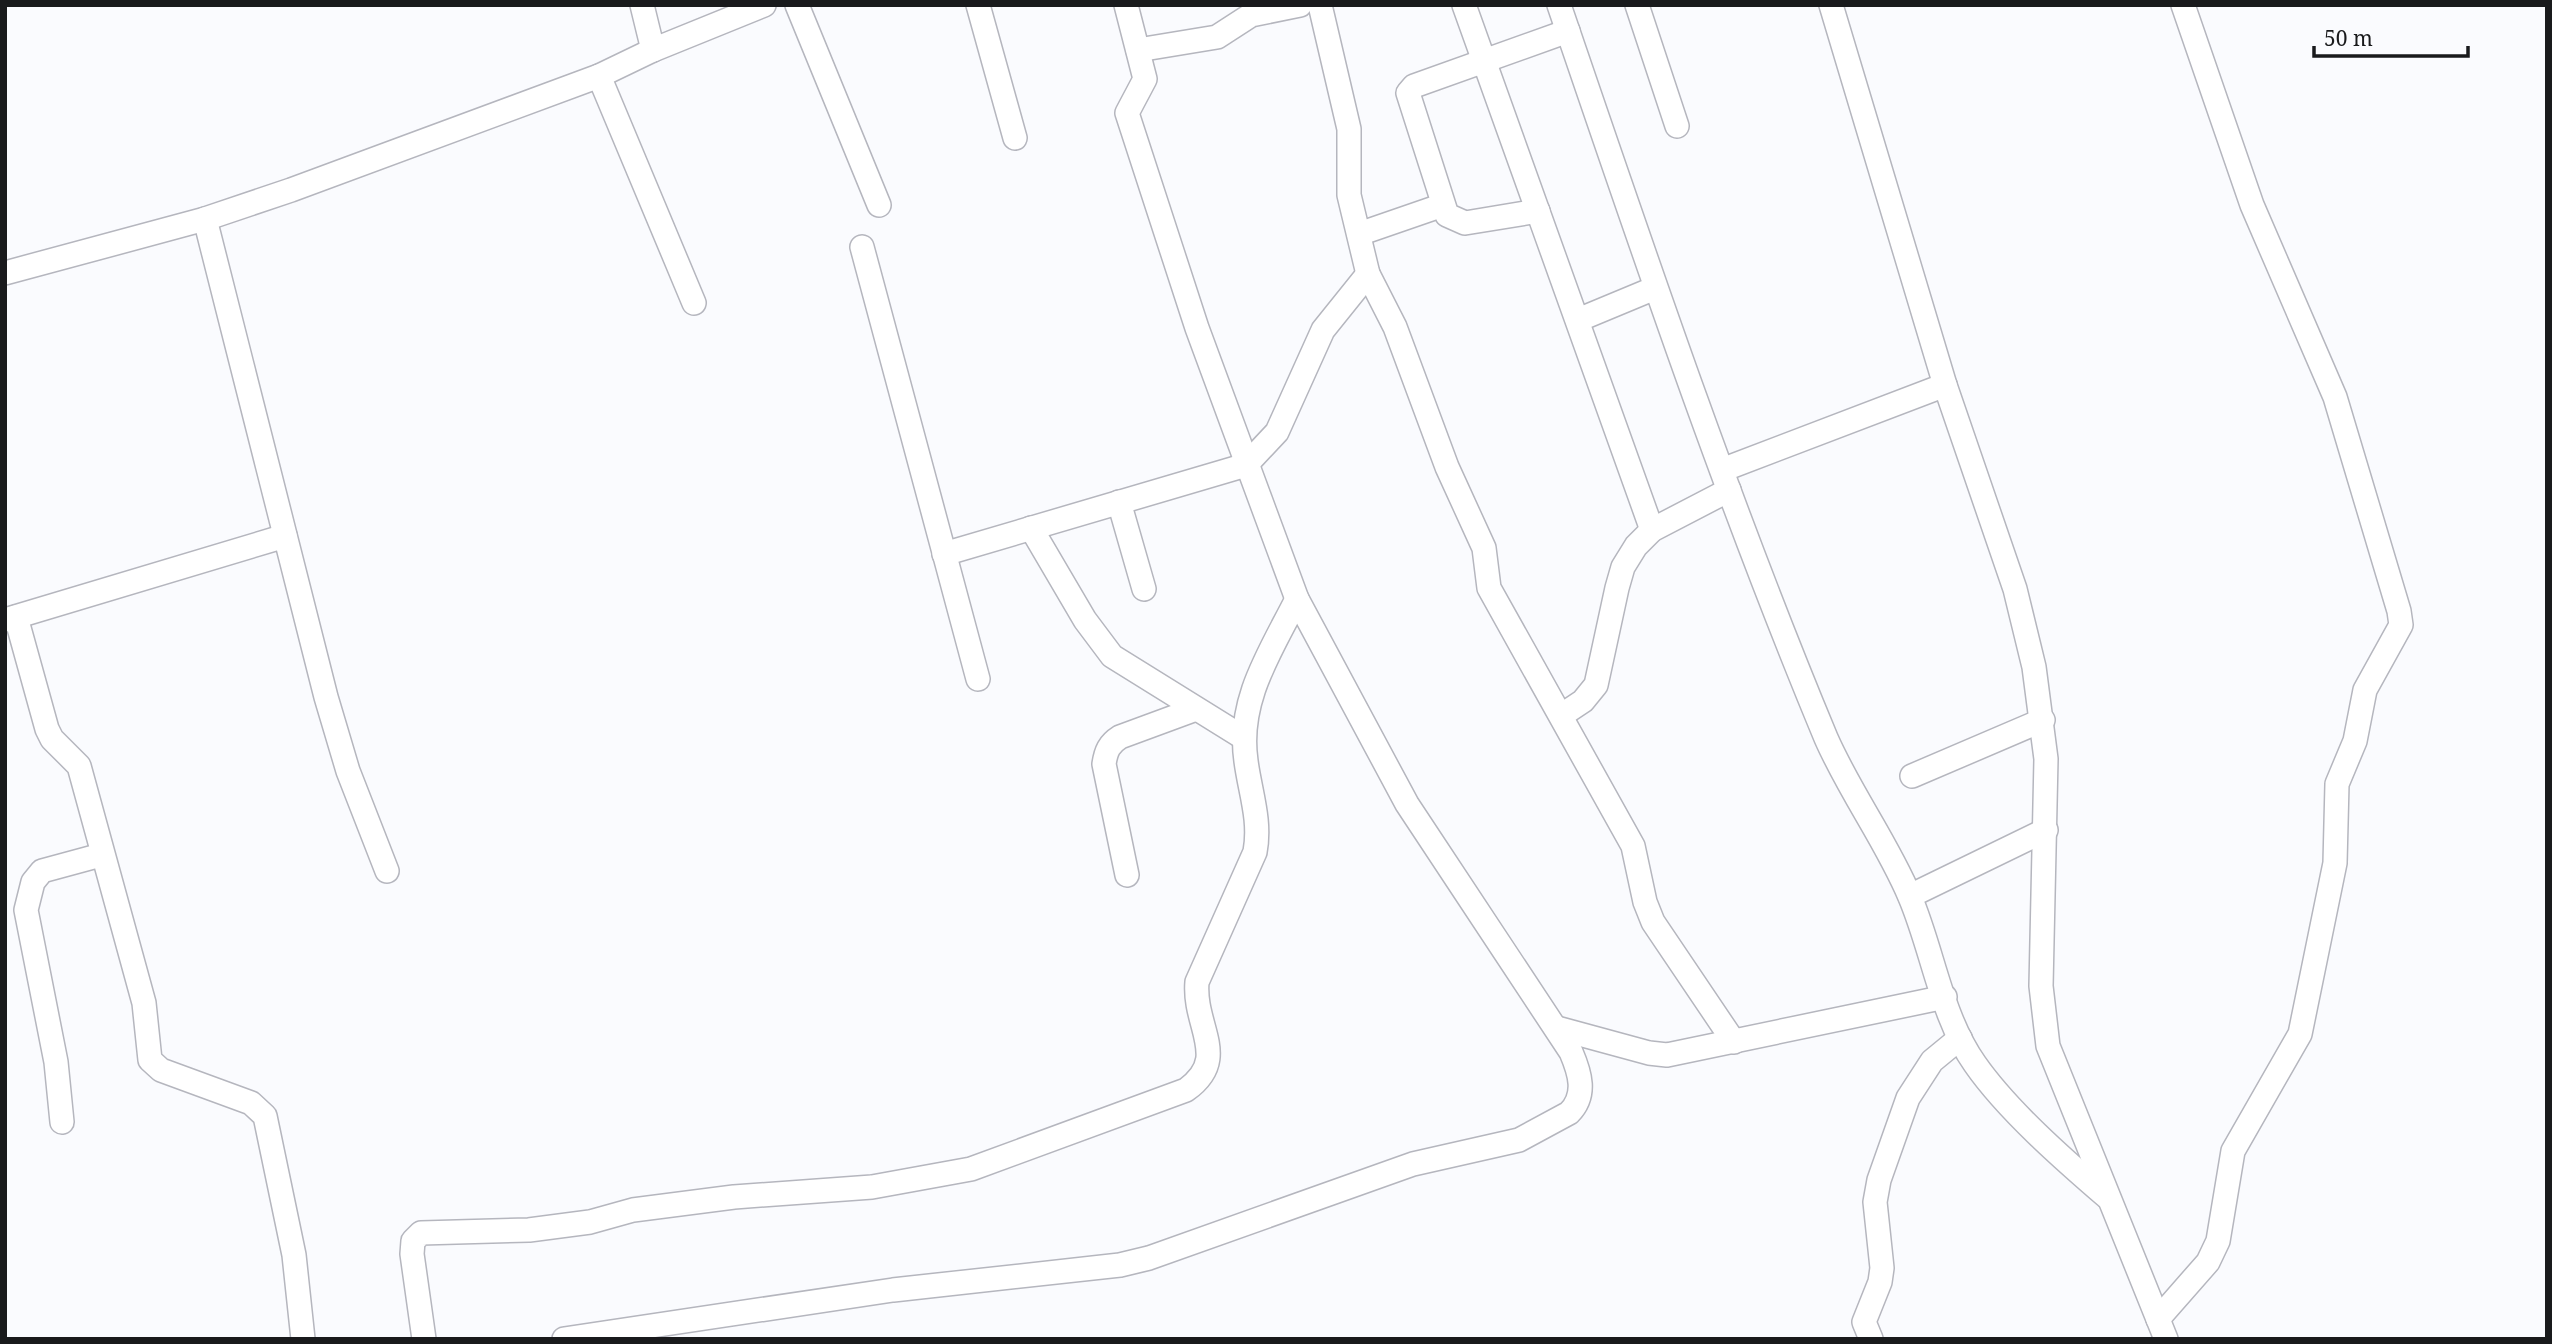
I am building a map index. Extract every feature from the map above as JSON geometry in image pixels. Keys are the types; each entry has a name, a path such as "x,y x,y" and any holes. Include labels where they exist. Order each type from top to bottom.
{"street":[{"path":"642,5 653,50"},
{"path":"5,272 205,219 291,190 599,76 653,50 764,5"},
{"path":"797,5 879,205"},
{"path":"978,5 1015,138"},
{"path":"564,1339 893,1290 1120,1265 1149,1258 1413,1164 1519,1140 1576,1107 1581,1090 1578,1069 1557,1028 1407,804 1297,599 1246,465 1127,113 1132,100 1144,86 1126,5"},
{"path":"1138,50 1217,37 1250,10 1300,5"},
{"path":"1320,5 1349,129 1348,183 1368,274 1395,327 1447,467 1484,548 1489,588 1633,846 1645,902 1653,922 1734,1042"},
{"path":"1464,5 1652,530"},
{"path":"1559,5 1655,288 1726,480 1829,743 1910,896 1960,1038 1992,1085 2075,1169 2109,1199"},
{"path":"1637,5 1677,126"},
{"path":"1831,5 1945,385 2015,589 2043,720 2046,830 2043,1016 2048,1046 2162,1329"},
{"path":"2162,1329 2208,1262 2218,1241 2224,1222 2233,1151 2300,1034 2335,863 2337,784 2354,741 2365,690 2401,625 2336,397 2252,205 2183,5"},
{"path":"1538,211 1465,223 1447,215 1408,93 1414,86 1568,31"},
{"path":"599,76 694,303"},
{"path":"1359,234 1443,205"},
{"path":"205,219 337,736 387,871"},
{"path":"862,247 978,679"},
{"path":"944,554 1246,465 1277,432 1324,330 1368,274"},
{"path":"1578,320 1655,288"},
{"path":"1562,715 1583,701 1596,685 1623,567 1636,546 1652,530 1726,480 1945,385"},
{"path":"1119,502 1144,589"},
{"path":"1031,528 1085,620 1112,656 1244,738"},
{"path":"285,536 10,619 51,739 79,766 101,855 144,1003 150,1060 161,1070 251,1103 265,1116 295,1255 303,1339"},
{"path":"424,1339 412,1254 414,1241 421,1233 529,1230 590,1222 632,1210 734,1197 872,1187 919,1179 998,1160 1186,1090 1200,1081 1210,1060 1196,998 1197,982 1255,852 1258,834 1244,738 1245,715 1252,687 1297,599"},
{"path":"1127,875 1104,764 1105,754 1111,743 1119,737 1196,709"},
{"path":"1912,776 2043,720"},
{"path":"1910,896 2046,830"},
{"path":"62,1122 52,1042 26,910 33,882 42,872 101,855"},
{"path":"1557,1028 1648,1054 1667,1055 1945,997"},
{"path":"1871,1339 1864,1322 1880,1282 1882,1268 1875,1202 1879,1180 1908,1098 1932,1061 1960,1038"}]}
